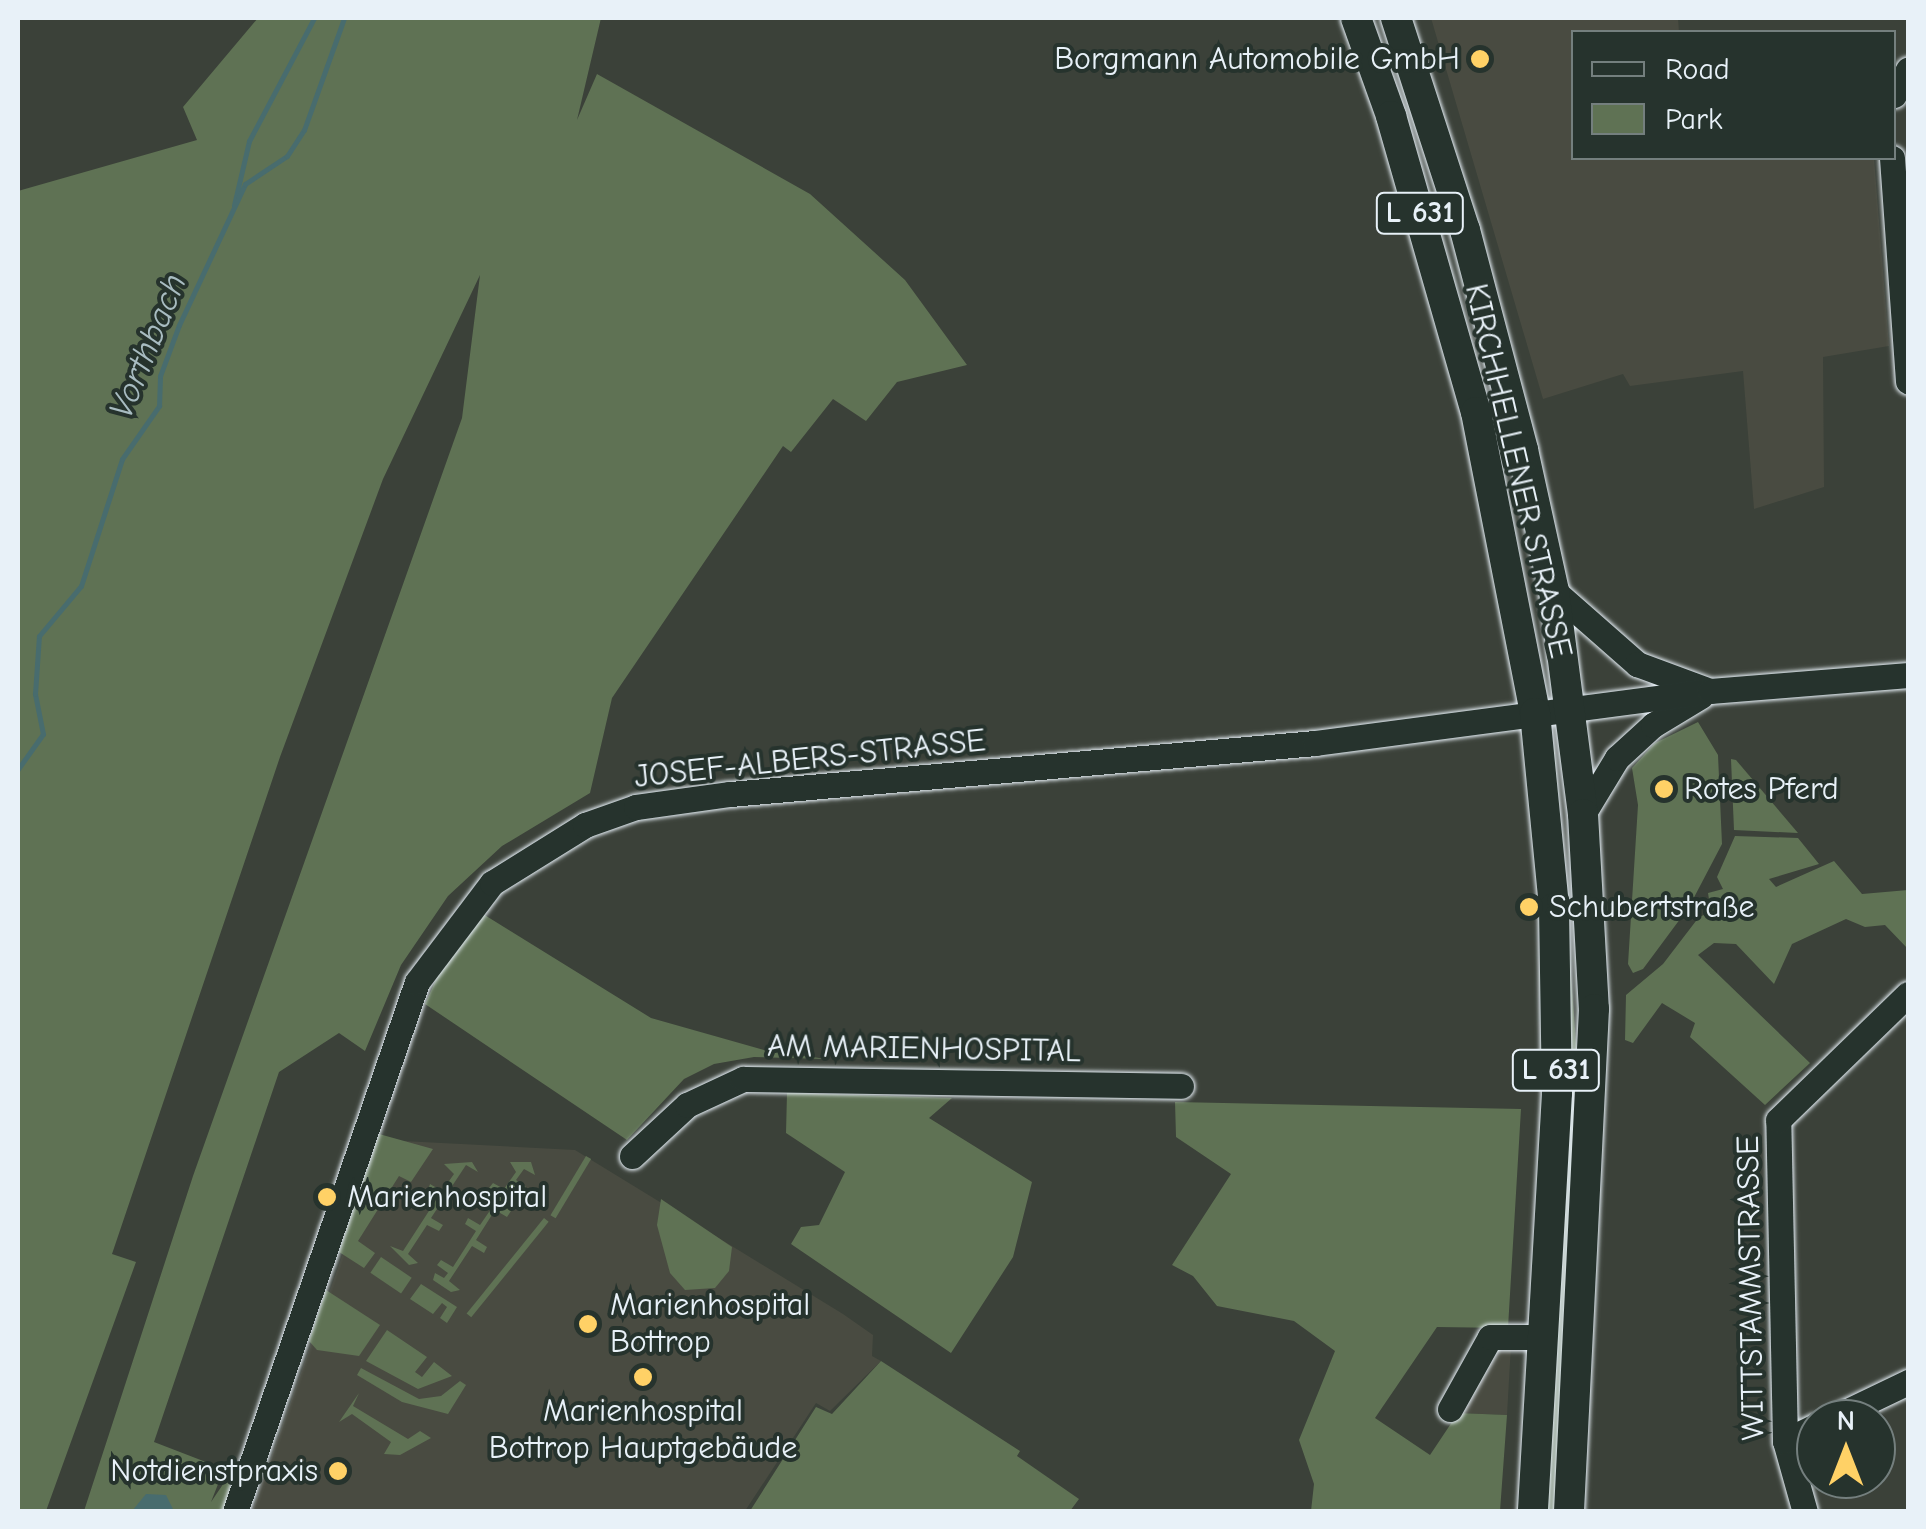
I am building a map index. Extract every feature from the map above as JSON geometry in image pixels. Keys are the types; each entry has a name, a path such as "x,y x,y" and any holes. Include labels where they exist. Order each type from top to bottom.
{"main road":[{"name":"KIRCHHELLENER STRASSE","path":"1356,18 1391,116 1476,412 1535,713 1554,908 1556,1019 1533,1512"},
{"name":"KIRCHHELLENER STRASSE","path":"1396,18 1465,230 1554,590 1583,814 1594,1009 1569,1512"}],"street":[{"path":"1892,160 1908,381"},
{"path":"1554,590 1637,664 1710,691"},
{"path":"1535,713 1710,691 1908,675"},
{"path":"1583,814 1617,758 1653,724 1710,691"},
{"name":"JOSEF-ALBERS-STRASSE","path":"235,1512 417,982 492,883 537,850 636,807 711,796 1315,743 1535,713"},
{"name":"WITTSTAMMSTRASSE","path":"1806,1512 1786,1441 1778,1120 1908,994"},
{"name":"AM MARIENHOSPITAL","path":"632,1156 687,1105 743,1079 1181,1086"},
{"path":"1450,1409 1490,1337 1544,1336"},
{"path":"1873,1399 1908,1382"},
{"path":"1786,1441 1796,1436"}],"shaded area":[{"path":"1431,18 1678,18 1679,30 1571,30 1571,160 1874,160 1889,346 1823,357 1824,487 1754,509 1743,371 1630,386 1623,374 1543,399"},
{"name":"Marienhospital Bottrop","path":"383,1140 575,1150 843,1314 873,1335 872,1356 881,1361 830,1411 816,1403 745,1511 252,1512"},
{"path":"1493,1344 1511,1345 1507,1415 1458,1413"}],"green space":[{"path":"258,18 601,18 577,120 597,74 810,194 905,280 967,365 897,382 866,421 833,399 791,452 783,446 612,698 590,793 502,846 448,896 401,965 365,1051 339,1033 279,1072 154,1442 224,1469 211,1502 232,1471 227,1511 84,1511 193,1176 462,418 480,275 383,479 280,757 112,1254 136,1262 46,1511 18,1512 18,191 197,140 183,107"},
{"path":"1698,722 1718,755 1722,844 1689,907 1643,969 1633,973 1628,964 1638,805 1632,768 1655,743"},
{"path":"1554,744 1580,1097 1557,1511 1545,1512"},
{"path":"1731,759 1736,760 1798,833 1734,830"},
{"path":"1735,836 1798,838 1819,864 1769,879 1776,887 1834,861 1862,894 1908,890 1908,949 1885,925 1865,927 1846,919 1792,944 1774,984 1736,944 1714,943 1698,955 1810,1063 1765,1105 1690,1037 1695,1023 1662,1003 1633,1043 1625,1040 1626,995 1663,964 1699,917 1711,912 1708,893 1723,889 1717,877"},
{"path":"483,914 651,1018 764,1050 826,1059 754,1057 714,1064 684,1079 627,1140 425,1004 440,971"},
{"path":"787,1093 952,1098 929,1118 1032,1182 1013,1257 951,1353 791,1244 801,1227 819,1225 845,1172 786,1133"},
{"path":"1175,1102 1521,1109 1508,1328 1437,1327 1375,1418 1430,1455 1458,1413 1507,1415 1500,1511 1311,1511 1314,1484 1299,1440 1335,1351 1294,1321 1217,1306 1193,1276 1172,1265 1231,1174 1176,1137"},
{"path":"379,1134 433,1149 411,1182 399,1176 358,1241 375,1253 364,1268 339,1252"},
{"path":"586,1156 591,1159 556,1218 550,1215"},
{"path":"472,1162 478,1172 466,1165 431,1218 443,1225 439,1231 427,1225 408,1254 418,1263 409,1265 390,1246 403,1251 438,1197 428,1190 430,1184 442,1191 454,1174 444,1164"},
{"path":"510,1162 531,1162 535,1175 524,1169 516,1180 526,1187 523,1193 512,1187 501,1204 511,1211 507,1217 495,1210 476,1240 487,1247 484,1253 472,1246 449,1281 460,1290 451,1292 433,1280 435,1273 444,1278 448,1273 437,1265 441,1260 453,1267 476,1231 465,1224 468,1218 480,1225 500,1196 489,1188 493,1183 504,1189 516,1172"},
{"path":"661,1199 732,1247 729,1271 715,1288 685,1290 670,1273 657,1225"},
{"path":"544,1218 549,1222 471,1317 467,1314"},
{"path":"381,1257 412,1278 401,1293 370,1273"},
{"path":"421,1284 457,1307 447,1323 440,1318 447,1307 442,1303 433,1314 410,1299"},
{"path":"326,1290 380,1325 359,1356 317,1350 309,1341"},
{"path":"387,1330 427,1357 415,1372 422,1377 434,1362 452,1376 418,1389 366,1361"},
{"path":"881,1361 1020,1451 1017,1456 1079,1499 1070,1511 750,1511 816,1407 832,1414"},
{"path":"361,1368 419,1399 441,1396 460,1381 466,1385 448,1414 402,1402 357,1375"},
{"path":"359,1393 353,1406 408,1439 420,1431 431,1438 400,1455 384,1454 391,1442 352,1414 339,1422"}],"water":[{"path":"146,1494 166,1495 174,1511 132,1511"}],"waterway":[{"name":"Vorthbach","path":"234,205 249,141 314,18"},
{"name":"Vorthbach","path":"18,769 43,734 35,694 39,636 81,586 122,459 159,406 160,376 179,325 245,184 287,156 304,130 344,18"}],"place":[{"name":"Borgmann Automobile GmbH","path":"1480,59"},
{"name":"Rotes Pferd","path":"1664,789"},
{"name":"Schubertstraße","path":"1529,907"},
{"name":"Marienhospital","path":"327,1197"},
{"name":"Marienhospital Bottrop","path":"588,1324"},
{"name":"Marienhospital Bottrop Hauptgebäude","path":"643,1377"},
{"name":"Notdienstpraxis","path":"338,1471"}]}
